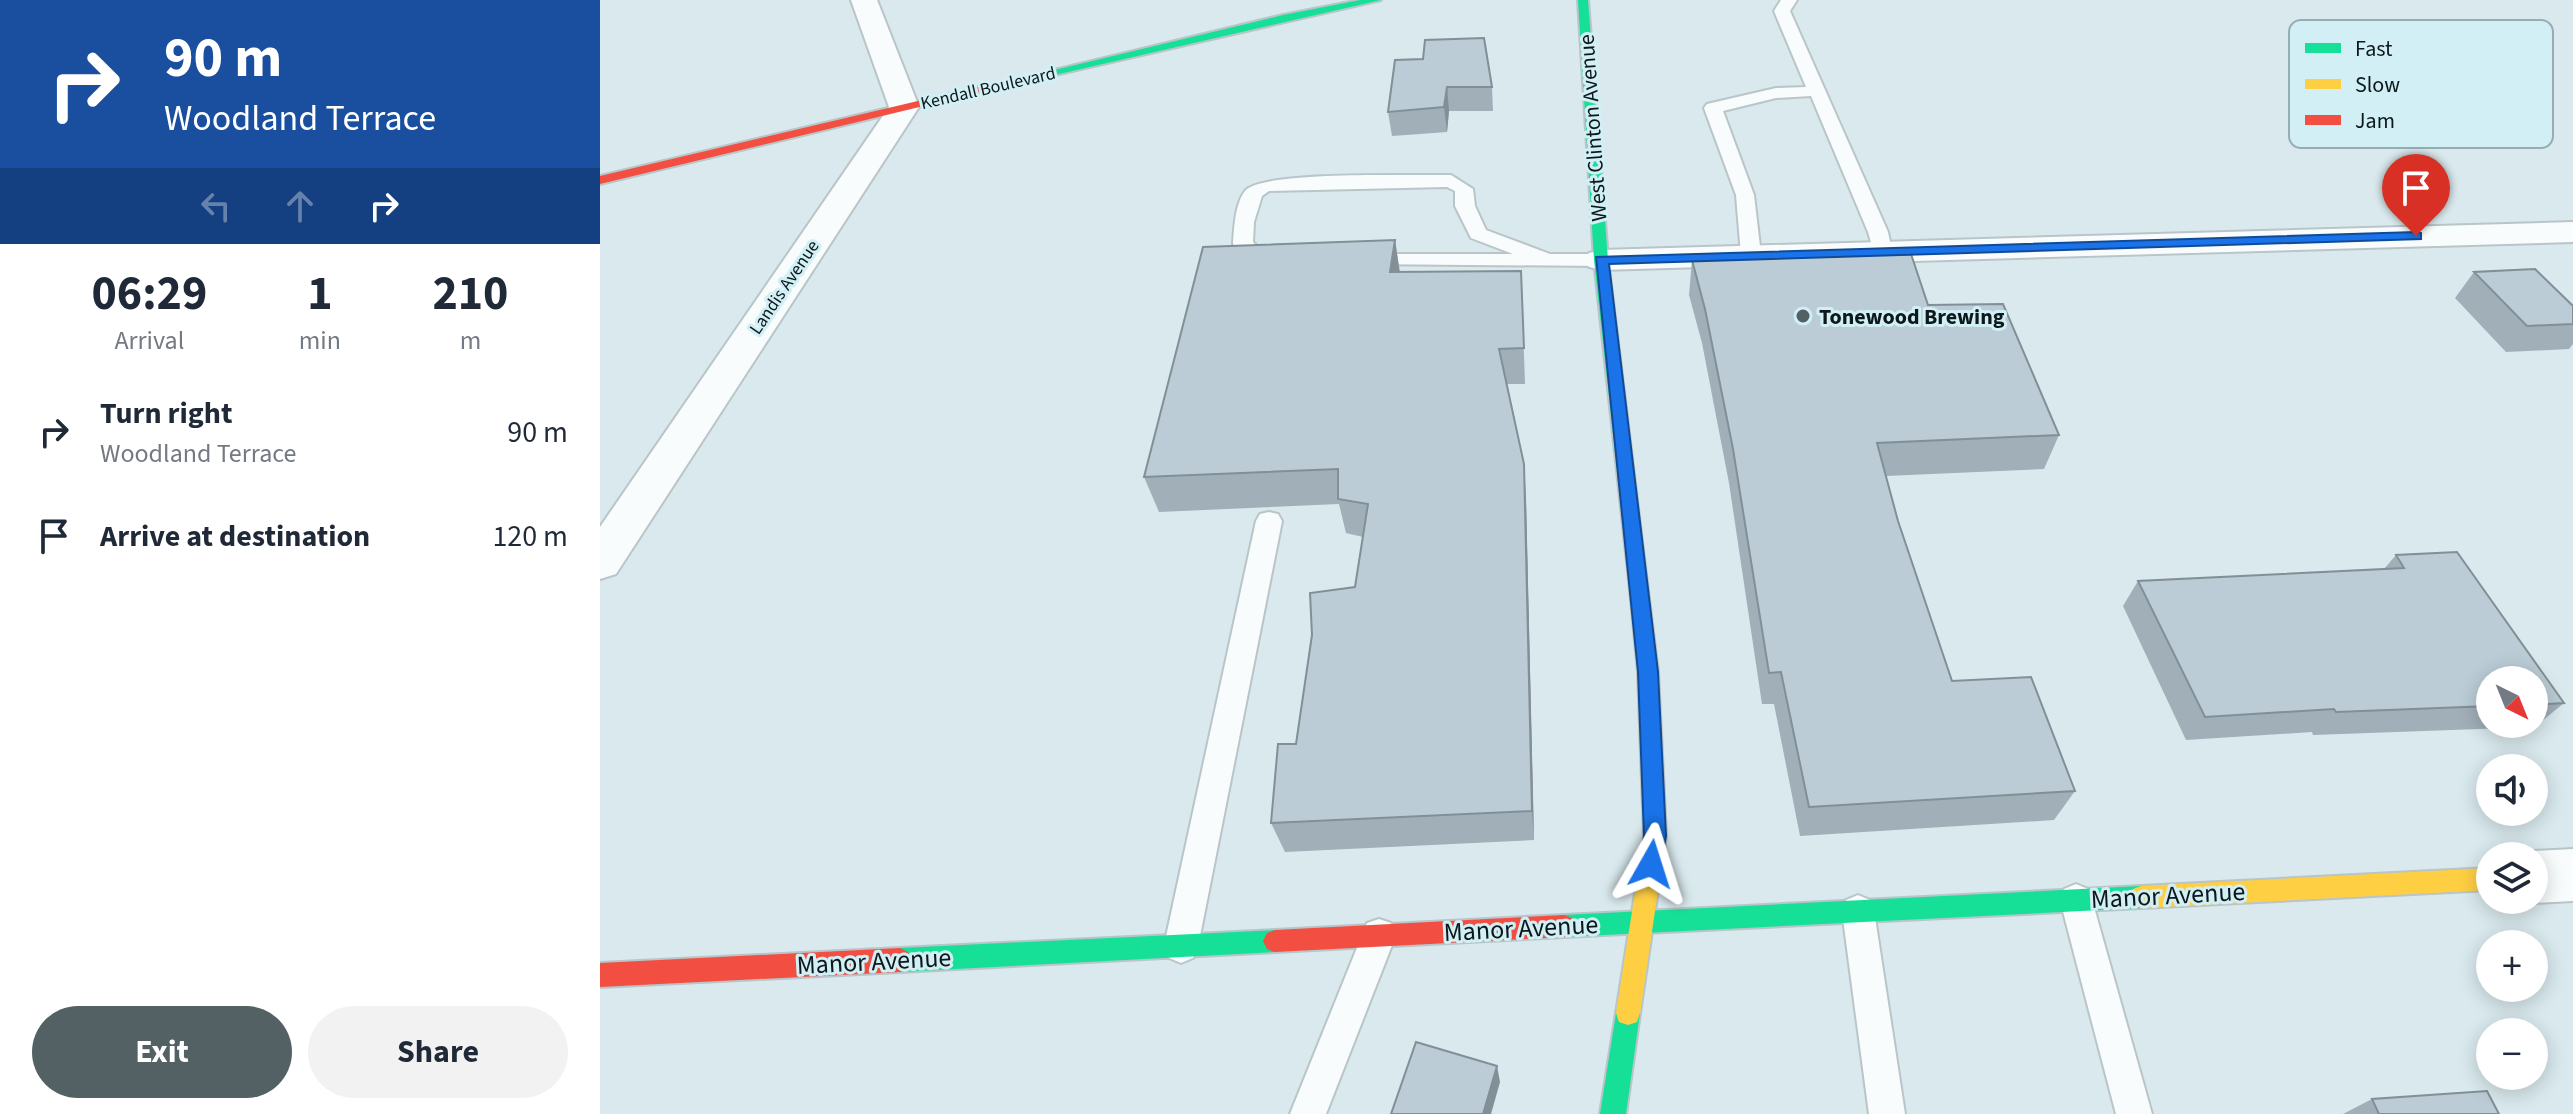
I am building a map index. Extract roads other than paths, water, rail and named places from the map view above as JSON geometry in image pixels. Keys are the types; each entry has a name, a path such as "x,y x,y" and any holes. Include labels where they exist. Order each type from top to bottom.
{"street":[{"path":"864,0 904,107"},
{"name":"Kendall Boulevard","path":"600,180 1283,18 1376,0"},
{"name":"West Clinton Avenue","path":"1583,0 1601,260 1648,672 1655,836 1613,1114"},
{"name":"Landis Avenue","path":"600,562 904,107"},
{"path":"1601,260 2573,232"},
{"path":"2548,876 2573,875"},
{"name":"Manor Avenue","path":"600,975 2476,880"}],"lane":[{"path":"1789,0 1782,11 1878,232 1882,252"},
{"path":"1751,255 1745,195 1713,108 1776,93 1819,91"},
{"path":"1288,260 1255,255 1243,244 1244,222 1253,193 1264,186 1451,181 1464,189 1465,206 1478,234 1545,259"},
{"path":"1347,260 1601,260"},
{"path":"1181,946 1269,521"},
{"path":"2076,900 2134,1114"},
{"path":"1858,911 1887,1114"},
{"path":"1308,1114 1379,935"}],"place":[{"name":"Tonewood Brewing","path":"1803,316"}]}
